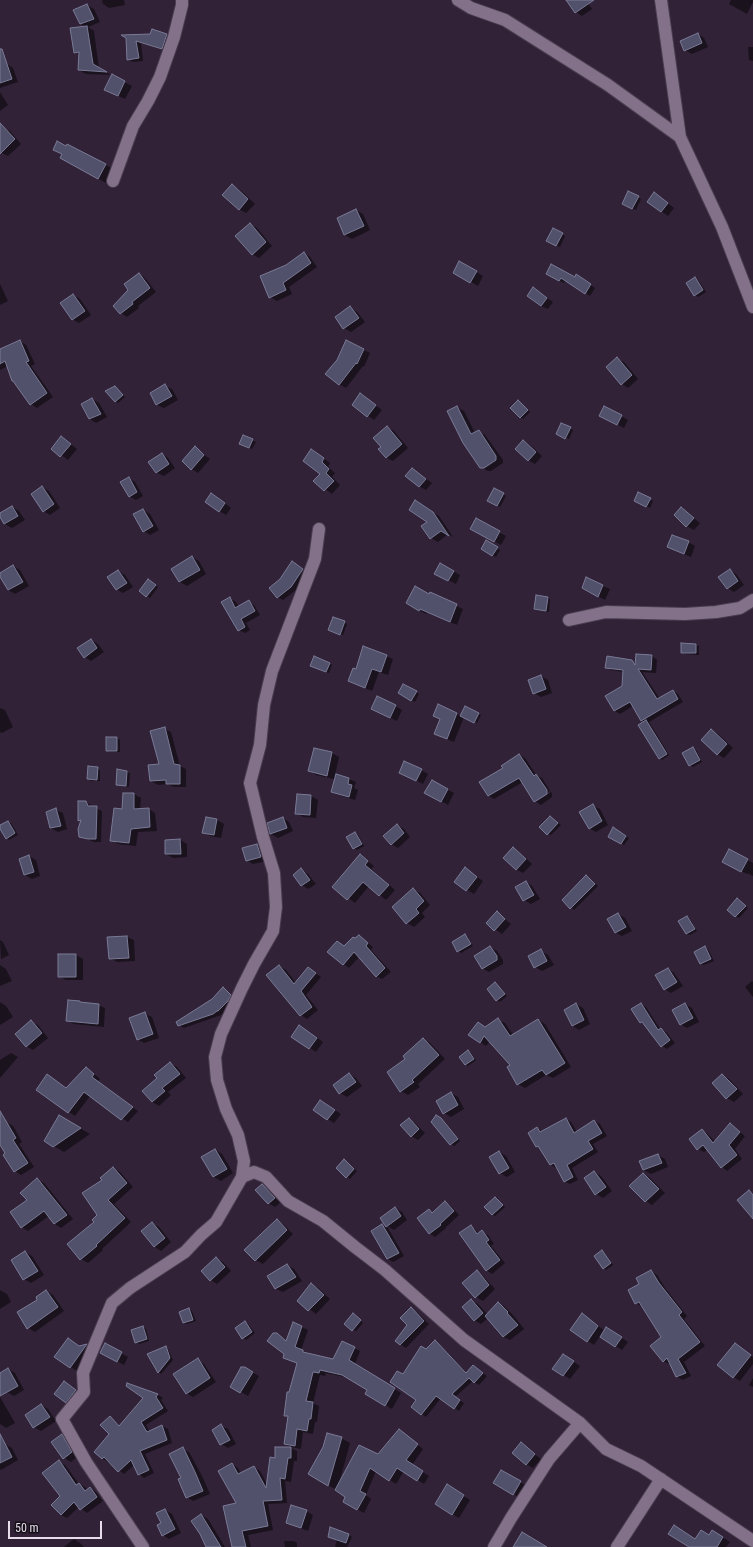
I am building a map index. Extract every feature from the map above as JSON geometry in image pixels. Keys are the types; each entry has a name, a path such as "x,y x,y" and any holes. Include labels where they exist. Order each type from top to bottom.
{"street":[{"path":"113,181 133,126 160,77 174,37 182,0"},
{"path":"458,0 471,8 505,20 614,90 680,137"},
{"path":"661,0 680,137 722,227 753,307"},
{"path":"143,1547 86,1462 62,1419 84,1392 83,1373 112,1303 130,1288 185,1252 216,1222 242,1177 244,1161 238,1135 226,1109 218,1080 215,1057 221,1034 242,988 273,931 276,908 274,873 263,837 250,783 260,745 264,705 272,671 315,559 319,529"},
{"path":"569,620 606,612 685,614 716,612 740,608 753,600"},
{"path":"242,1177 254,1172 266,1177 288,1201 323,1221 355,1248 385,1270 464,1340 580,1423 606,1449 641,1466 753,1541"},
{"path":"494,1547 549,1459 580,1423"},
{"path":"617,1547 661,1479"}],"building":[{"path":"566,0 594,0 575,13"},
{"path":"87,4 94,19 80,24 73,10"},
{"path":"87,26 93,64 107,72 78,70 79,52 74,53 70,28"},
{"path":"152,29 167,34 162,49 136,41 139,58 127,60 126,38 121,35 150,34"},
{"path":"698,33 702,43 684,51 680,41"},
{"path":"0,49 2,49 12,79 0,83"},
{"path":"112,74 125,81 118,96 104,90"},
{"path":"0,123 15,139 0,154"},
{"path":"57,141 66,146 67,144 106,164 98,179 60,158 62,154 53,150"},
{"path":"232,184 248,199 239,210 222,195"},
{"path":"628,191 639,196 632,209 622,204"},
{"path":"654,192 668,203 661,212 647,202"},
{"path":"356,209 364,226 344,235 337,218"},
{"path":"250,223 266,242 252,255 235,236"},
{"path":"553,228 563,233 556,246 546,241"},
{"path":"304,252 311,263 283,283 286,290 269,298 260,276 286,265"},
{"path":"459,261 477,271 470,283 453,273"},
{"path":"551,264 575,277 576,274 591,284 585,294 561,278 559,281 546,274"},
{"path":"139,273 150,288 132,302 133,304 120,314 113,306 128,290 124,284"},
{"path":"695,277 703,290 694,296 686,283"},
{"path":"533,287 547,298 541,306 527,296"},
{"path":"73,294 85,311 72,320 60,303"},
{"path":"350,306 359,318 343,329 335,317"},
{"path":"20,340 29,361 26,362 47,393 30,405 12,381 5,361 0,364 0,349"},
{"path":"346,340 364,349 357,364 356,363 339,385 325,374 337,360"},
{"path":"617,357 632,375 621,385 606,367"},
{"path":"165,384 172,396 156,405 150,393"},
{"path":"115,386 123,395 115,402 105,391"},
{"path":"360,393 376,405 367,417 352,405"},
{"path":"92,398 101,414 89,419 81,404"},
{"path":"518,400 528,410 520,418 510,408"},
{"path":"457,406 471,434 479,430 496,456 496,460 484,468 480,468 463,443 447,411"},
{"path":"604,406 622,415 617,425 599,416"},
{"path":"561,423 571,427 565,439 556,434"},
{"path":"387,426 402,444 386,458 378,449 381,447 373,438"},
{"path":"243,435 253,439 249,448 239,444"},
{"path":"61,436 71,444 60,457 51,449"},
{"path":"523,440 536,452 528,461 515,449"},
{"path":"195,446 204,455 191,470 182,461"},
{"path":"311,449 324,458 322,462 329,469 326,473 334,481 324,491 313,481 320,474 303,461"},
{"path":"162,453 169,464 156,473 148,462"},
{"path":"412,468 426,479 419,487 405,476"},
{"path":"129,477 137,492 129,497 120,482"},
{"path":"42,486 54,504 43,512 31,494"},
{"path":"494,488 504,493 497,506 487,501"},
{"path":"638,492 651,498 646,507 634,501"},
{"path":"211,493 225,503 219,512 205,502"},
{"path":"415,500 433,512 449,536 441,531 430,539 421,526 427,522 409,510"},
{"path":"12,506 18,516 4,524 0,517 0,513"},
{"path":"681,507 694,518 686,527 674,515"},
{"path":"143,509 153,526 143,532 133,514"},
{"path":"476,518 500,531 494,542 470,529"},
{"path":"672,535 689,541 684,554 667,547"},
{"path":"486,540 498,547 492,556 481,549"},
{"path":"192,556 200,570 179,582 171,569"},
{"path":"292,561 303,569 291,587 277,598 269,588 280,579"},
{"path":"440,563 454,571 448,581 434,574"},
{"path":"13,565 23,582 8,590 0,577 0,573"},
{"path":"730,569 738,581 727,589 718,577"},
{"path":"118,570 127,583 116,590 107,577"},
{"path":"586,577 603,585 598,597 582,588"},
{"path":"148,579 156,585 146,597 139,591"},
{"path":"415,586 429,594 430,592 457,604 450,622 420,609 419,611 406,603"},
{"path":"536,595 548,597 546,611 534,609"},
{"path":"230,597 235,608 249,600 255,611 241,619 245,627 238,631 221,602"},
{"path":"333,617 345,621 340,635 328,630"},
{"path":"91,639 97,648 84,658 77,648"},
{"path":"681,643 696,644 696,653 681,653"},
{"path":"363,646 387,655 381,672 372,669 365,688 348,681 353,668 356,669"},
{"path":"636,654 652,655 651,670 638,669 657,699 673,690 678,699 641,721 630,702 614,711 605,696 622,686 623,670 605,668 607,656 632,660 635,665"},
{"path":"314,656 330,663 326,672 310,666"},
{"path":"541,675 546,689 533,694 528,680"},
{"path":"403,684 417,691 411,701 398,693"},
{"path":"377,696 396,705 390,718 371,709"},
{"path":"438,704 457,713 447,739 434,734 440,719 433,716"},
{"path":"465,706 479,713 474,723 460,716"},
{"path":"646,720 667,754 659,759 638,725"},
{"path":"165,727 174,764 180,765 180,784 166,784 166,780 150,781 148,765 159,764 150,731"},
{"path":"711,729 727,744 717,755 701,740"},
{"path":"106,737 117,737 117,751 106,751"},
{"path":"693,747 700,760 689,766 682,753"},
{"path":"314,748 332,752 327,776 308,771"},
{"path":"519,754 534,776 536,774 547,790 547,794 534,802 519,778 488,796 479,782 503,768 501,766"},
{"path":"404,761 422,769 416,781 399,773"},
{"path":"88,766 98,767 97,780 87,779"},
{"path":"117,769 127,771 126,786 116,785"},
{"path":"336,774 349,778 348,784 352,785 349,797 331,792"},
{"path":"432,780 448,789 441,802 424,793"},
{"path":"123,793 134,793 134,809 149,808 150,827 131,829 129,843 110,841 114,808 122,809"},
{"path":"297,794 311,795 310,815 295,814"},
{"path":"78,801 86,801 88,806 97,806 96,839 79,837 78,829 81,820 78,821"},
{"path":"593,804 602,821 589,829 579,812"},
{"path":"56,808 61,826 50,828 46,812"},
{"path":"550,816 558,823 547,835 539,827"},
{"path":"206,817 217,819 214,835 202,833"},
{"path":"283,817 287,828 270,834 267,823"},
{"path":"8,821 15,833 6,839 0,829 0,825"},
{"path":"397,824 404,833 391,845 383,836"},
{"path":"613,827 626,836 621,844 608,837"},
{"path":"355,832 362,844 353,849 346,837"},
{"path":"180,839 181,854 165,854 165,840"},
{"path":"257,844 261,857 246,861 242,848"},
{"path":"513,847 526,859 516,870 503,858"},
{"path":"729,849 748,859 741,872 722,862"},
{"path":"360,854 368,861 365,865 389,885 379,896 363,882 347,900 332,887"},
{"path":"29,855 34,872 24,875 19,859"},
{"path":"465,867 477,877 466,891 454,882"},
{"path":"301,868 310,880 301,886 293,875"},
{"path":"586,875 595,884 570,909 562,900"},
{"path":"526,881 534,895 523,901 515,887"},
{"path":"413,888 424,901 416,909 419,913 406,924 392,907"},
{"path":"737,898 746,906 735,917 727,910"},
{"path":"497,911 505,919 494,931 486,923"},
{"path":"618,913 626,927 615,933 607,919"},
{"path":"687,916 695,929 686,934 678,921"},
{"path":"465,934 471,944 457,952 452,942"},
{"path":"359,935 368,943 366,946 385,968 376,977 354,952 343,965 327,952 337,941 344,946 353,937 355,938"},
{"path":"127,936 129,958 109,959 107,937"},
{"path":"490,946 497,956 497,960 482,969 474,956"},
{"path":"705,946 711,959 700,964 694,952"},
{"path":"541,949 547,961 534,968 528,956"},
{"path":"58,954 76,954 76,977 58,977"},
{"path":"279,965 294,984 308,967 316,973 301,991 312,1007 300,1016 266,975"},
{"path":"668,968 677,982 664,990 655,975"},
{"path":"495,982 505,994 496,1001 487,989"},
{"path":"223,987 231,995 228,1001 218,1011 178,1026 176,1022 212,999"},
{"path":"68,1000 99,1004 98,1024 66,1021"},
{"path":"576,1003 584,1020 572,1026 564,1010"},
{"path":"641,1003 658,1030 661,1028 670,1040 661,1047 642,1022 640,1023 631,1009"},
{"path":"685,1003 693,1018 680,1025 672,1010"},
{"path":"145,1012 153,1034 137,1040 129,1018"},
{"path":"498,1018 510,1036 538,1019 565,1063 546,1075 542,1070 517,1085 507,1067 510,1065 484,1036 480,1043 468,1035 478,1022 485,1027"},
{"path":"31,1020 42,1033 26,1047 15,1034"},
{"path":"299,1025 317,1038 309,1049 291,1037"},
{"path":"423,1038 439,1055 412,1080 414,1082 400,1092 387,1072 405,1059 403,1056"},
{"path":"468,1050 474,1059 465,1065 459,1057"},
{"path":"170,1062 180,1074 162,1088 165,1091 152,1102 142,1091 157,1078 154,1075"},
{"path":"86,1067 94,1074 92,1077 133,1107 121,1120 84,1092 68,1113 36,1090 47,1074 66,1088"},
{"path":"349,1073 356,1082 339,1094 333,1085"},
{"path":"722,1074 737,1089 726,1099 712,1083"},
{"path":"451,1092 458,1105 443,1114 436,1101"},
{"path":"320,1100 335,1110 327,1120 313,1110"},
{"path":"0,1111 16,1138 13,1140 28,1163 14,1172 3,1155 5,1153 0,1145"},
{"path":"59,1115 81,1128 53,1147 44,1141"},
{"path":"436,1115 441,1118 458,1139 450,1145 431,1122"},
{"path":"409,1118 419,1129 411,1137 400,1125"},
{"path":"566,1118 574,1133 594,1120 602,1133 588,1141 593,1149 567,1165 573,1177 564,1182 554,1163 550,1165 538,1146 536,1147 528,1133 537,1127 540,1132"},
{"path":"730,1123 740,1132 729,1145 737,1155 721,1168 703,1145 697,1150 689,1139 702,1129 713,1143"},
{"path":"215,1149 227,1169 213,1177 201,1157"},
{"path":"499,1151 509,1168 499,1174 489,1157"},
{"path":"658,1154 662,1163 643,1170 639,1161"},
{"path":"344,1159 354,1169 346,1178 336,1168"},
{"path":"113,1167 127,1183 108,1200 125,1218 96,1245 97,1246 80,1260 67,1244 94,1222 92,1220 97,1215 82,1193 102,1180 100,1178"},
{"path":"594,1171 606,1187 595,1195 584,1178"},
{"path":"643,1173 659,1189 645,1202 629,1186"},
{"path":"37,1178 67,1215 54,1224 44,1211 21,1228 10,1212 27,1200 20,1193"},
{"path":"262,1184 275,1198 268,1204 255,1190"},
{"path":"749,1190 753,1195 753,1219 737,1200"},
{"path":"495,1197 503,1205 492,1215 484,1207"},
{"path":"445,1201 454,1211 440,1224 441,1225 429,1234 417,1218 429,1209 432,1213"},
{"path":"395,1207 401,1216 386,1227 380,1218"},
{"path":"277,1219 287,1230 255,1261 244,1250"},
{"path":"152,1222 165,1238 154,1247 141,1231"},
{"path":"382,1224 399,1253 387,1259 371,1231"},
{"path":"471,1225 477,1234 482,1230 489,1240 486,1242 500,1260 486,1271 459,1233"},
{"path":"602,1250 611,1263 603,1269 594,1256"},
{"path":"25,1251 38,1271 23,1280 11,1260"},
{"path":"216,1257 225,1267 210,1281 201,1271"},
{"path":"287,1264 296,1277 275,1289 267,1276"},
{"path":"477,1270 489,1285 475,1298 462,1283"},
{"path":"651,1270 659,1283 682,1312 679,1315 700,1342 678,1359 686,1373 676,1377 667,1358 663,1362 650,1346 661,1337 639,1302 635,1304 628,1290 639,1284 636,1278"},
{"path":"311,1283 324,1295 308,1311 297,1301"},
{"path":"46,1290 58,1307 27,1329 17,1312 37,1300 36,1297"},
{"path":"471,1299 483,1313 474,1321 462,1307"},
{"path":"498,1302 518,1325 503,1337 485,1316"},
{"path":"411,1307 424,1321 400,1345 395,1341 407,1325 400,1318"},
{"path":"189,1308 193,1320 183,1323 179,1312"},
{"path":"353,1313 361,1320 352,1331 344,1324"},
{"path":"582,1313 598,1326 587,1342 570,1330"},
{"path":"245,1321 252,1332 242,1339 235,1328"},
{"path":"293,1322 302,1326 295,1347 303,1350 303,1352 333,1359 342,1341 355,1347 349,1360 395,1388 385,1406 365,1394 367,1390 342,1375 320,1370 319,1373 313,1372 306,1401 313,1402 311,1419 309,1419 307,1431 297,1429 295,1446 284,1444 288,1416 284,1416 287,1392 289,1392 297,1363 283,1358 284,1354 267,1341 273,1333 277,1333 286,1341"},
{"path":"143,1326 147,1339 135,1343 131,1330"},
{"path":"606,1327 622,1337 615,1347 600,1337"},
{"path":"68,1338 79,1346 87,1344 70,1368 54,1357"},
{"path":"435,1340 466,1373 473,1365 483,1373 474,1383 469,1378 452,1394 460,1400 454,1409 436,1396 421,1415 411,1407 416,1400 390,1382 397,1371 403,1374 421,1346 426,1349"},
{"path":"105,1343 122,1352 117,1362 100,1353"},
{"path":"735,1343 751,1355 733,1378 717,1365"},
{"path":"166,1346 170,1358 158,1373 147,1354"},
{"path":"563,1354 574,1361 563,1376 552,1369"},
{"path":"198,1358 210,1378 186,1394 173,1374"},
{"path":"241,1367 245,1367 253,1372 240,1393 230,1387"},
{"path":"8,1368 18,1386 0,1396 0,1373"},
{"path":"64,1381 76,1390 66,1403 54,1394"},
{"path":"127,1383 158,1394 156,1397 163,1408 141,1422 147,1432 162,1425 167,1440 140,1451 149,1470 138,1475 131,1460 118,1472 104,1457 102,1459 94,1452 109,1434 100,1425 110,1416 119,1426 143,1398 126,1386"},
{"path":"41,1404 50,1417 33,1428 25,1415"},
{"path":"221,1424 230,1440 220,1445 212,1430"},
{"path":"399,1429 418,1444 406,1460 423,1471 417,1481 397,1468 389,1481 370,1468 360,1491 366,1494 357,1510 343,1502 345,1497 335,1490 359,1445 378,1454"},
{"path":"327,1433 342,1437 328,1486 308,1474 323,1447"},
{"path":"0,1434 12,1457 0,1463"},
{"path":"62,1434 72,1452 63,1459 51,1442"},
{"path":"521,1442 535,1454 526,1465 512,1453"},
{"path":"183,1447 203,1491 186,1498 178,1479 181,1478 169,1454"},
{"path":"275,1447 291,1447 291,1458 288,1458 285,1479 280,1478 282,1500 263,1501 268,1526 242,1531 246,1547 232,1547 223,1506 236,1503 218,1471 232,1463 238,1474 254,1466 266,1488 270,1457 275,1458"},
{"path":"59,1460 76,1485 79,1483 85,1491 90,1487 97,1497 80,1510 74,1502 61,1515 51,1505 60,1496 42,1473"},
{"path":"501,1470 521,1481 513,1495 493,1483"},
{"path":"447,1484 464,1495 452,1515 435,1504"},
{"path":"291,1505 307,1510 301,1528 286,1523"},
{"path":"165,1509 175,1529 162,1536 157,1525 161,1523 156,1513"},
{"path":"201,1514 221,1547 206,1547 200,1534 191,1521"},
{"path":"674,1525 695,1539 701,1530 709,1535 712,1530 723,1537 717,1547 689,1547 668,1534"},
{"path":"330,1527 349,1534 346,1543 328,1537"},
{"path":"522,1532 547,1547 513,1547"}]}
